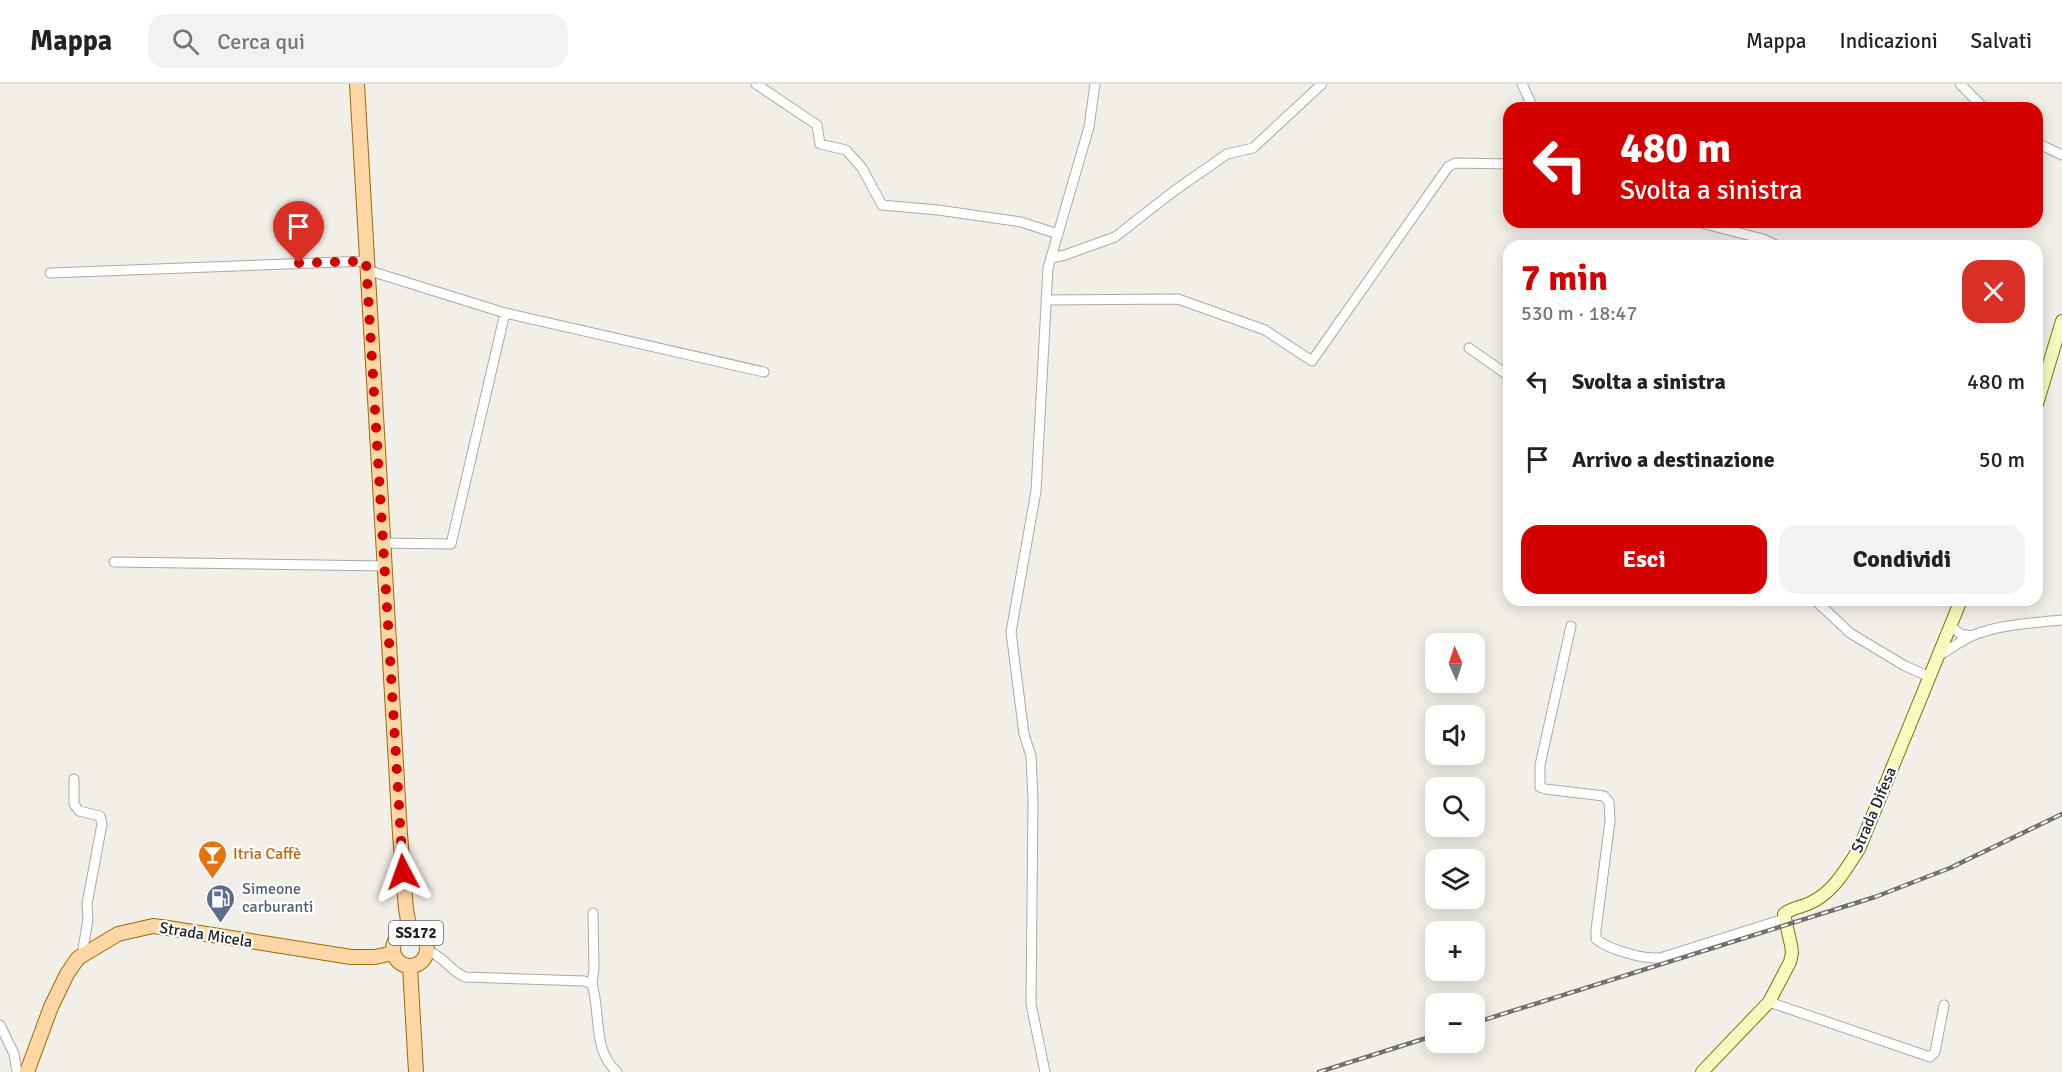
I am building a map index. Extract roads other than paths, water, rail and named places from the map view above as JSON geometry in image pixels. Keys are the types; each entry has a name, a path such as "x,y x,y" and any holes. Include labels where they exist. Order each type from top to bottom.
{"main road":[{"name":"SS172","path":"357,84 382,543 401,845 410,932"},
{"name":"Strada Micela","path":"27,1072 59,988 67,974 82,955 118,934 153,926 351,957 375,957 393,953"},
{"name":"SS172","path":"410,932 425,940 428,951 420,964 410,967 399,963 393,953 393,948 397,939 410,932"},
{"name":"SS172","path":"410,967 416,1072"}],"street":[{"path":"756,84 817,125 820,144 846,150 862,168 882,205 938,210 1021,222 1058,234"},
{"path":"1045,1072 1032,1004 1031,756 1024,734 1011,632 1036,491 1048,268 1089,127 1095,84"},
{"path":"1051,258 1115,237 1174,191 1227,154 1253,148 1322,84"},
{"path":"1522,84 1530,102"},
{"path":"1960,84 1978,102"},
{"path":"2043,146 2062,155"},
{"path":"1046,300 1178,299 1265,330 1312,361 1448,167 1455,163 1503,164"},
{"path":"1721,228 1765,240"},
{"path":"51,273 367,265 505,313 764,372"},
{"path":"382,543 451,544 505,313"},
{"path":"2043,384 2062,321"},
{"path":"1469,348 1503,372"},
{"path":"114,562 384,566"},
{"path":"1821,606 1850,633 1905,666 1928,676"},
{"name":"Strada Difesa","path":"1784,919 1785,912 1810,904 1826,893 1859,849 1958,606"},
{"path":"1937,656 1972,636 2011,627 2062,620"},
{"path":"1950,625 1960,634 1972,636"},
{"path":"1571,626 1540,765 1539,783 1540,787 1545,789 1604,796 1609,802 1610,821 1596,939 1640,957 1660,958 1784,919 1792,958 1769,1002 1702,1072"},
{"path":"74,778 74,804 79,811 100,816 102,824 87,903 88,919 82,955"},
{"path":"593,912 592,984 600,1045 604,1057 617,1072"},
{"path":"428,951 445,960 459,975 465,977 584,981 592,984"},
{"path":"1769,1002 1930,1057 1935,1052 1944,1005"},
{"path":"0,1025 14,1054 17,1072"}],"railway":[{"path":"1485,1020 1875,897 1950,868 2062,814"},
{"path":"1319,1072 1425,1038"}],"place":[{"name":"Itria Caffè","path":"212,880"},
{"name":"Simeone carburanti","path":"221,924"}]}
